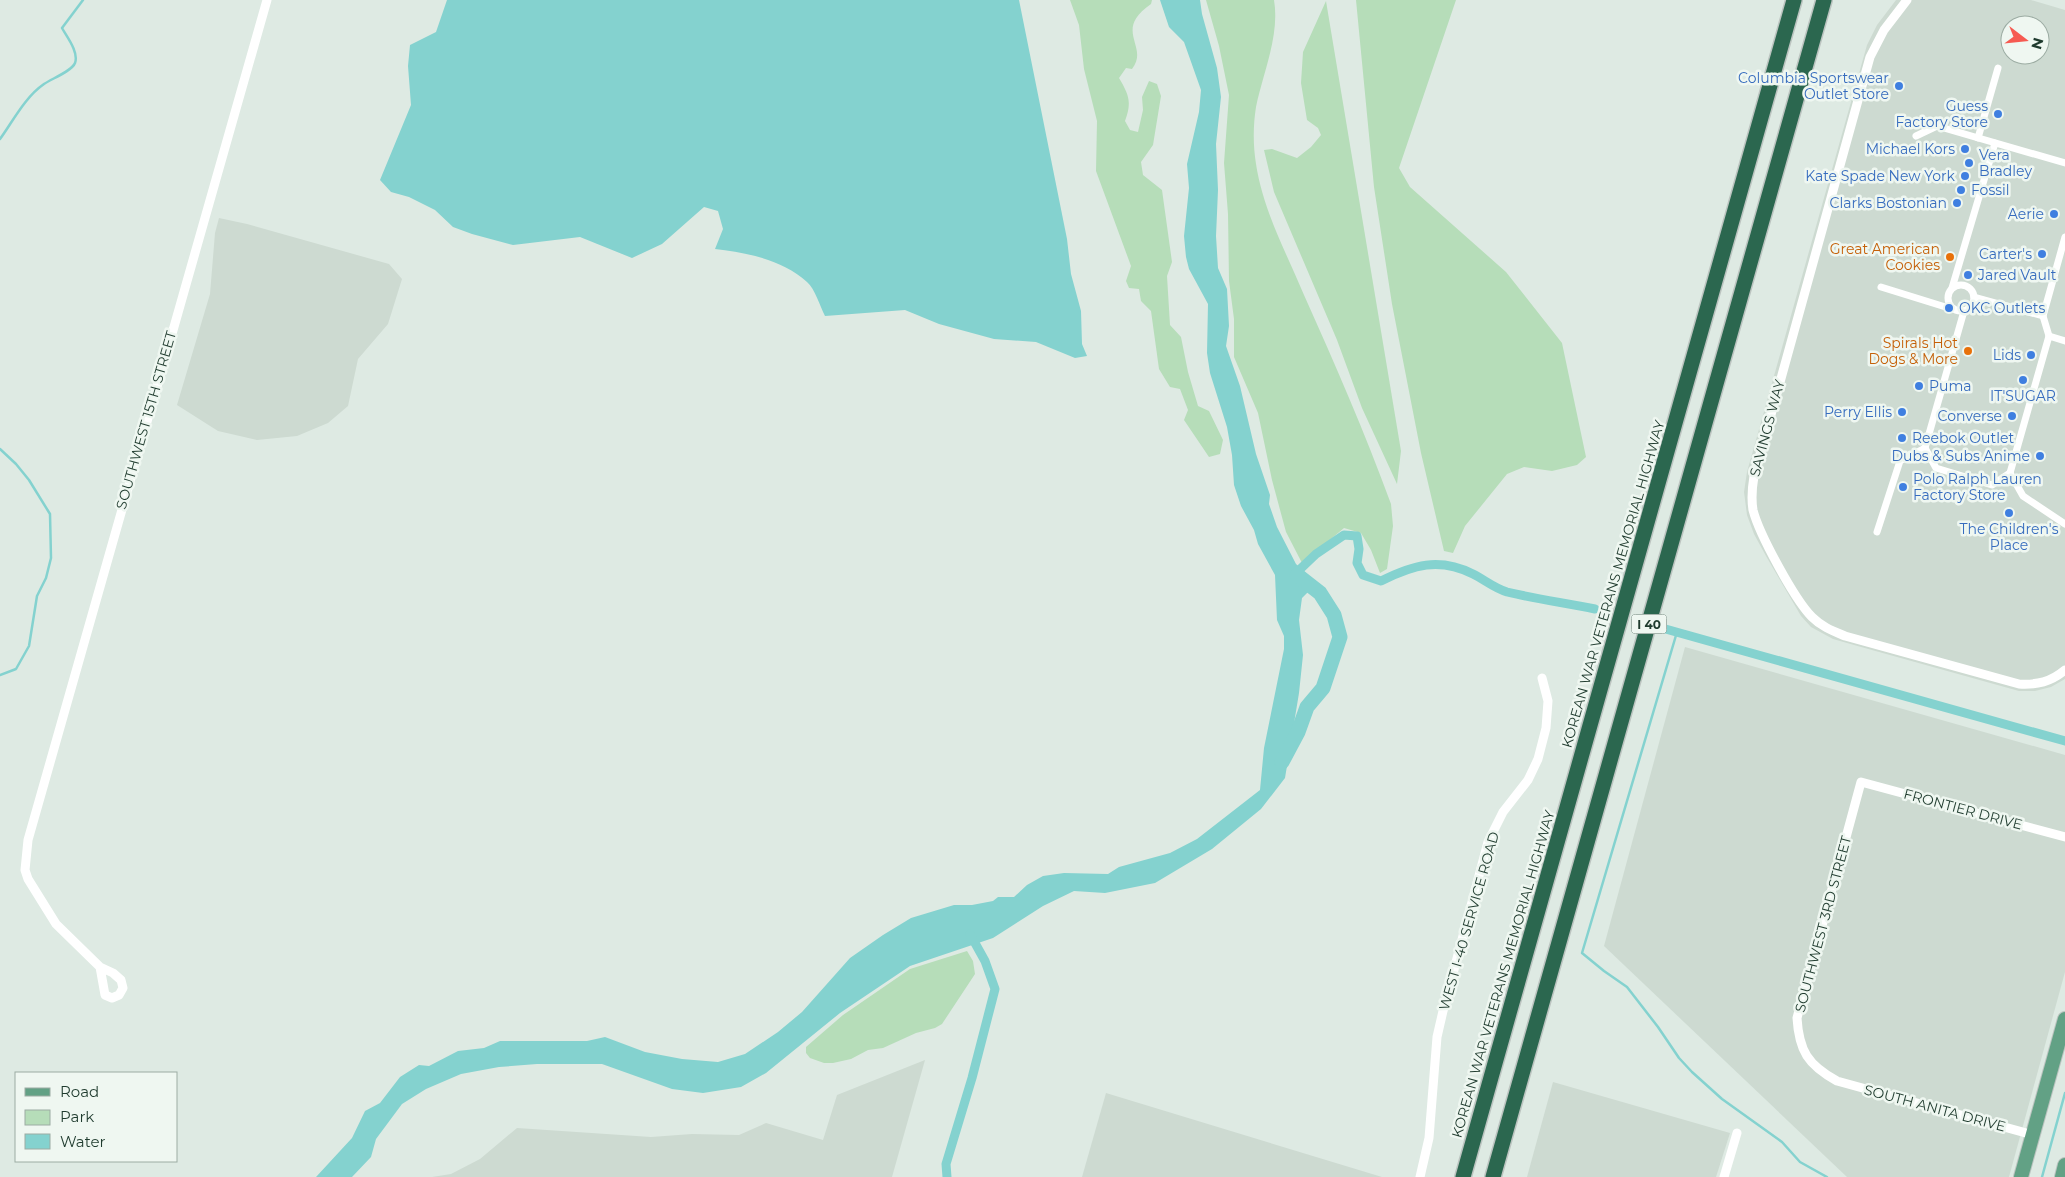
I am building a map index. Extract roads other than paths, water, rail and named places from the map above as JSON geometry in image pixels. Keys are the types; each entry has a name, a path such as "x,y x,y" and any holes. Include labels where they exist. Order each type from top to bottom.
{"highway":[{"path":"1779,54 1787,0"},
{"name":"KOREAN WAR VETERANS MEMORIAL HIGHWAY","path":"1463,1177 1794,0"},
{"name":"I 40","path":"1493,1177 1824,0"},
{"path":"1804,71 1834,0"}],"main road":[{"path":"2021,1177 2065,1019"},
{"path":"2062,1177 2065,1164"}],"street":[{"name":"SOUTHWEST 15TH STREET","path":"100,967 56,924 28,879 25,870 28,840 266,0"},
{"name":"SAVINGS WAY","path":"1907,0 1884,30 1870,57 1754,476 1751,494 1757,524 1806,610 1828,629 1845,636 2019,684 2046,682 2065,670"},
{"path":"1978,138 1998,68"},
{"path":"1916,136 1937,126 2065,163"},
{"path":"1953,309 1948,297 1995,143"},
{"path":"1952,288 1959,285 1968,287 1974,297 1972,306 1964,311 1925,448 1936,468 1992,484 2010,473 2049,336 2043,316 2065,237"},
{"path":"1881,287 1964,311"},
{"path":"1974,297 2043,316"},
{"path":"2049,336 2065,341"},
{"path":"1877,532 1900,461 1925,448"},
{"path":"2010,473 2023,496 2065,524"},
{"name":"WEST I-40 SERVICE ROAD","path":"1420,1177 1429,1138 1437,1037 1443,1011 1488,842 1503,812 1528,780 1538,760 1546,728 1548,701 1542,678"},
{"name":"FRONTIER DRIVE","path":"1861,782 2065,837"},
{"name":"SOUTHWEST 3RD STREET","path":"1837,1081 1816,1068 1804,1053 1799,1037 1797,1018 1861,782"},
{"name":"SOUTH ANITA DRIVE","path":"1837,1081 2033,1135"},
{"path":"1724,1177 1737,1134"}],"water":[{"path":"447,0 1019,0 1067,239 1071,274 1081,311 1082,344 1087,356 1075,358 1036,342 994,339 939,324 905,310 825,316 812,289 797,274 764,258 715,249 723,229 718,211 704,207 662,244 632,258 580,237 513,245 453,227 435,210 409,197 391,192 380,180 411,105 408,66 410,45 436,32"},
{"path":"1160,0 1200,0 1217,68 1221,97 1216,144 1218,190 1216,236 1218,268 1227,289 1229,326 1226,346 1240,386 1256,454 1270,495 1269,504 1277,527 1296,564 1317,583 1302,598 1299,620 1303,655 1299,693 1285,778 1261,809 1212,849 1155,883 1105,893 1074,891 1043,906 993,938 910,966 840,1013 766,1073 741,1087 703,1093 672,1089 602,1064 537,1064 499,1067 461,1074 426,1089 402,1104 376,1139 371,1157 352,1177 316,1177 352,1138 365,1111 380,1103 400,1077 419,1065 429,1066 458,1051 484,1048 500,1041 587,1041 605,1037 645,1052 682,1059 718,1062 745,1054 778,1032 802,1012 850,958 911,918 954,905 972,905 993,901 998,897 1014,897 1027,885 1043,876 1064,873 1108,874 1119,867 1170,853 1197,839 1260,790 1264,748 1284,649 1284,636 1277,620 1275,575 1258,544 1254,530 1241,506 1234,485 1232,455 1227,427 1210,373 1207,353 1208,304 1189,269 1186,257 1184,236 1189,188 1187,164 1199,112 1201,90 1184,42 1169,27"}],"waterway":[{"path":"0,139 37,89 70,69 75,63 74,49 62,28 83,0"},
{"path":"0,449 29,480 50,514 51,558 46,578 37,596 29,646 16,669 0,675"},
{"path":"1295,574 1316,554 1344,535 1357,536 1359,549 1357,563 1363,575 1381,581 1415,567 1426,565 1449,566 1473,574 1507,592 1595,609"},
{"path":"1282,762 1298,732 1307,707 1323,688 1340,637 1334,615 1320,593 1297,575"},
{"path":"1662,628 2065,741"},
{"path":"1677,632 1582,953 1627,987 1679,1058 1692,1072 1722,1099 1782,1142 1800,1162 1827,1177"},
{"path":"947,1177 946,1164 972,1078 995,989 985,961 970,934"},
{"path":"2042,1177 2065,1093"}],"place":[{"name":"Columbia Sportswear Outlet Store","path":"1899,86"},
{"name":"Guess Factory Store","path":"1998,114"},
{"name":"Michael Kors","path":"1965,149"},
{"name":"Vera Bradley","path":"1969,163"},
{"name":"Kate Spade New York","path":"1965,176"},
{"name":"Fossil","path":"1961,190"},
{"name":"Clarks Bostonian","path":"1957,203"},
{"name":"Aerie","path":"2054,214"},
{"name":"Carter's","path":"2042,254"},
{"name":"Great American Cookies","path":"1950,257"},
{"name":"Jared Vault","path":"1968,275"},
{"name":"OKC Outlets","path":"1949,308"},
{"name":"Spirals Hot Dogs & More","path":"1968,351"},
{"name":"Lids","path":"2031,355"},
{"name":"IT'SUGAR","path":"2023,380"},
{"name":"Puma","path":"1919,386"},
{"name":"Perry Ellis","path":"1902,412"},
{"name":"Converse","path":"2012,416"},
{"name":"Reebok Outlet","path":"1902,438"},
{"name":"Dubs & Subs Anime","path":"2040,456"},
{"name":"Polo Ralph Lauren Factory Store","path":"1903,487"},
{"name":"The Children's Place","path":"2009,513"}]}
